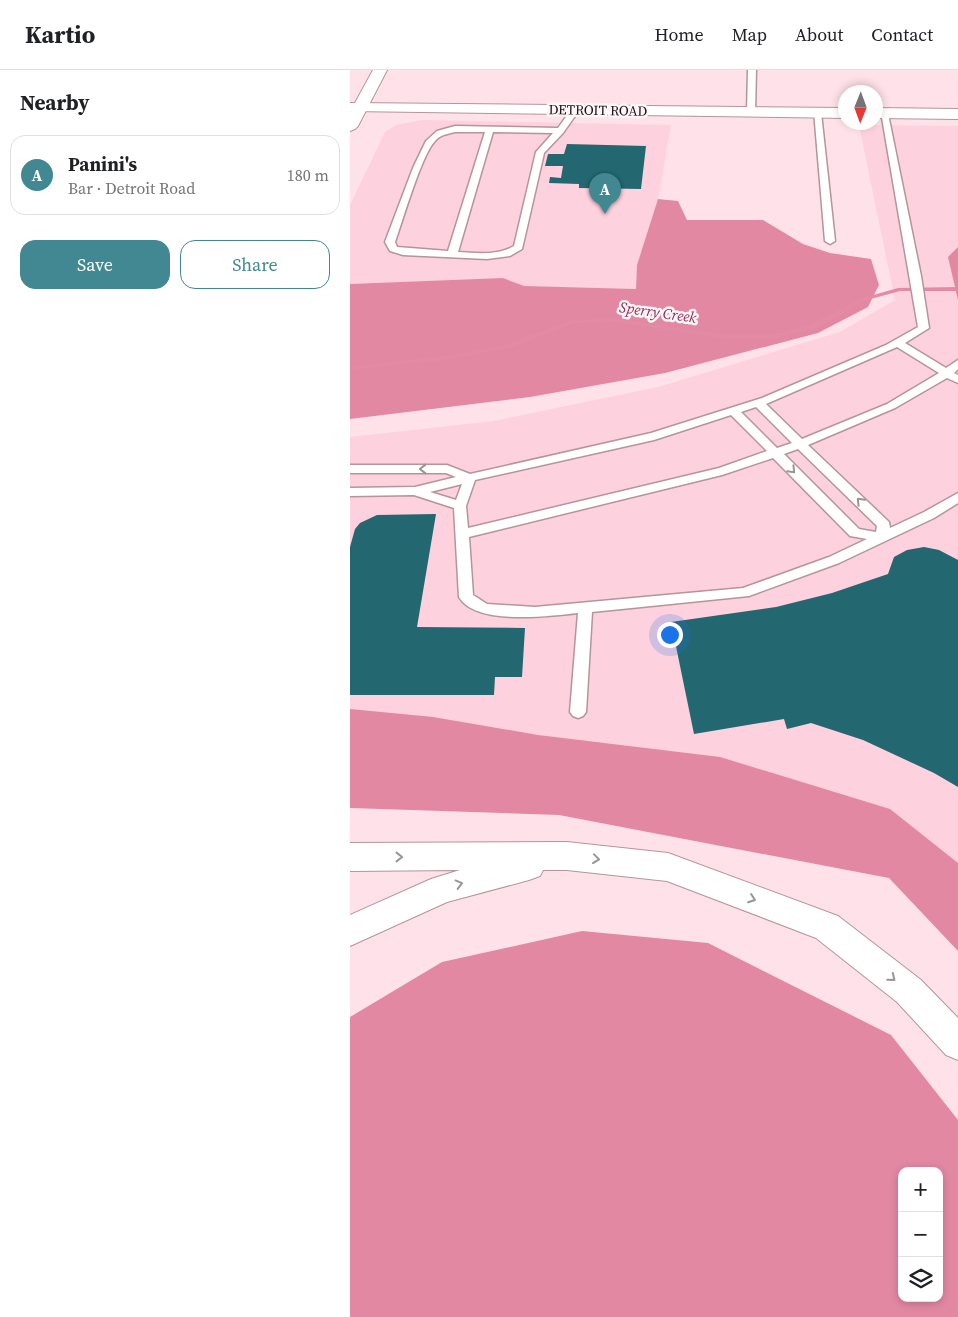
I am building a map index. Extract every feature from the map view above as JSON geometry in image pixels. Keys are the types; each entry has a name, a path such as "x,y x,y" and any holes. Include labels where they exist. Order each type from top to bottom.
{"main road":[{"path":"350,126 354,107 380,70"},
{"name":"DETROIT ROAD","path":"354,107 838,113"},
{"path":"883,114 958,114"},
{"path":"350,857 567,856 668,867 827,927 908,991 958,1043"},
{"path":"350,931 442,889 567,856"}],"lane":[{"path":"751,112 752,70"},
{"path":"560,131 455,129 440,133 430,141 417,168 390,242 393,249 403,252 507,254 519,247 540,152 560,131 576,109"},
{"path":"818,113 830,241"},
{"path":"350,492 415,491 654,436 757,402 898,343 924,328 916,276 883,128"},
{"path":"452,254 490,129"},
{"path":"898,343 953,376"},
{"path":"462,534 722,471 799,444 891,406 953,376 958,363"},
{"path":"757,402 884,525 882,537"},
{"path":"733,410 855,533 882,537"},
{"path":"350,469 447,469 470,478"},
{"path":"470,478 460,506 466,597 484,609 535,612 744,593 834,560 929,514 958,497"},
{"path":"415,491 460,506"},
{"path":"578,712 584,608"}],"shaded area":[{"path":"423,120 671,125 658,199 637,265 636,289 524,286 503,278 350,284 350,205 385,132 396,125"},
{"path":"883,125 958,126 958,894 945,881 350,775 350,437 494,421 658,387 840,332 895,300 860,130 883,130"},
{"path":"658,199 678,201 687,220 763,220 803,244 830,253 871,259 879,285 868,307 818,333 665,373 530,397 350,419 350,284 503,278 524,286 636,289 637,265"},
{"path":"958,247 958,300 948,257"},
{"path":"350,709 433,717 538,735 720,757 890,809 958,863 958,951 889,878 559,815 350,808"},
{"path":"582,931 708,943 891,1035 958,1120 958,1317 350,1317 350,1017 442,962"}],"building":[{"path":"567,144 646,146 641,189 579,188 579,184 549,183 550,177 561,178 563,166 545,166 548,154 564,154"},
{"path":"436,514 417,627 525,628 522,677 495,677 494,695 350,695 350,547 355,529 360,523 377,515"},
{"path":"924,547 939,550 958,560 958,787 934,773 863,740 811,723 787,729 784,719 694,734 671,622 776,607 832,593 888,574 894,557 907,550"}],"waterway":[{"name":"Sperry Creek","path":"350,368 445,358 510,346 572,322 614,320 726,337 771,337 814,326 865,299 900,289 958,289"}],"place":[{"name":"Panini's","path":"605,214"}]}
